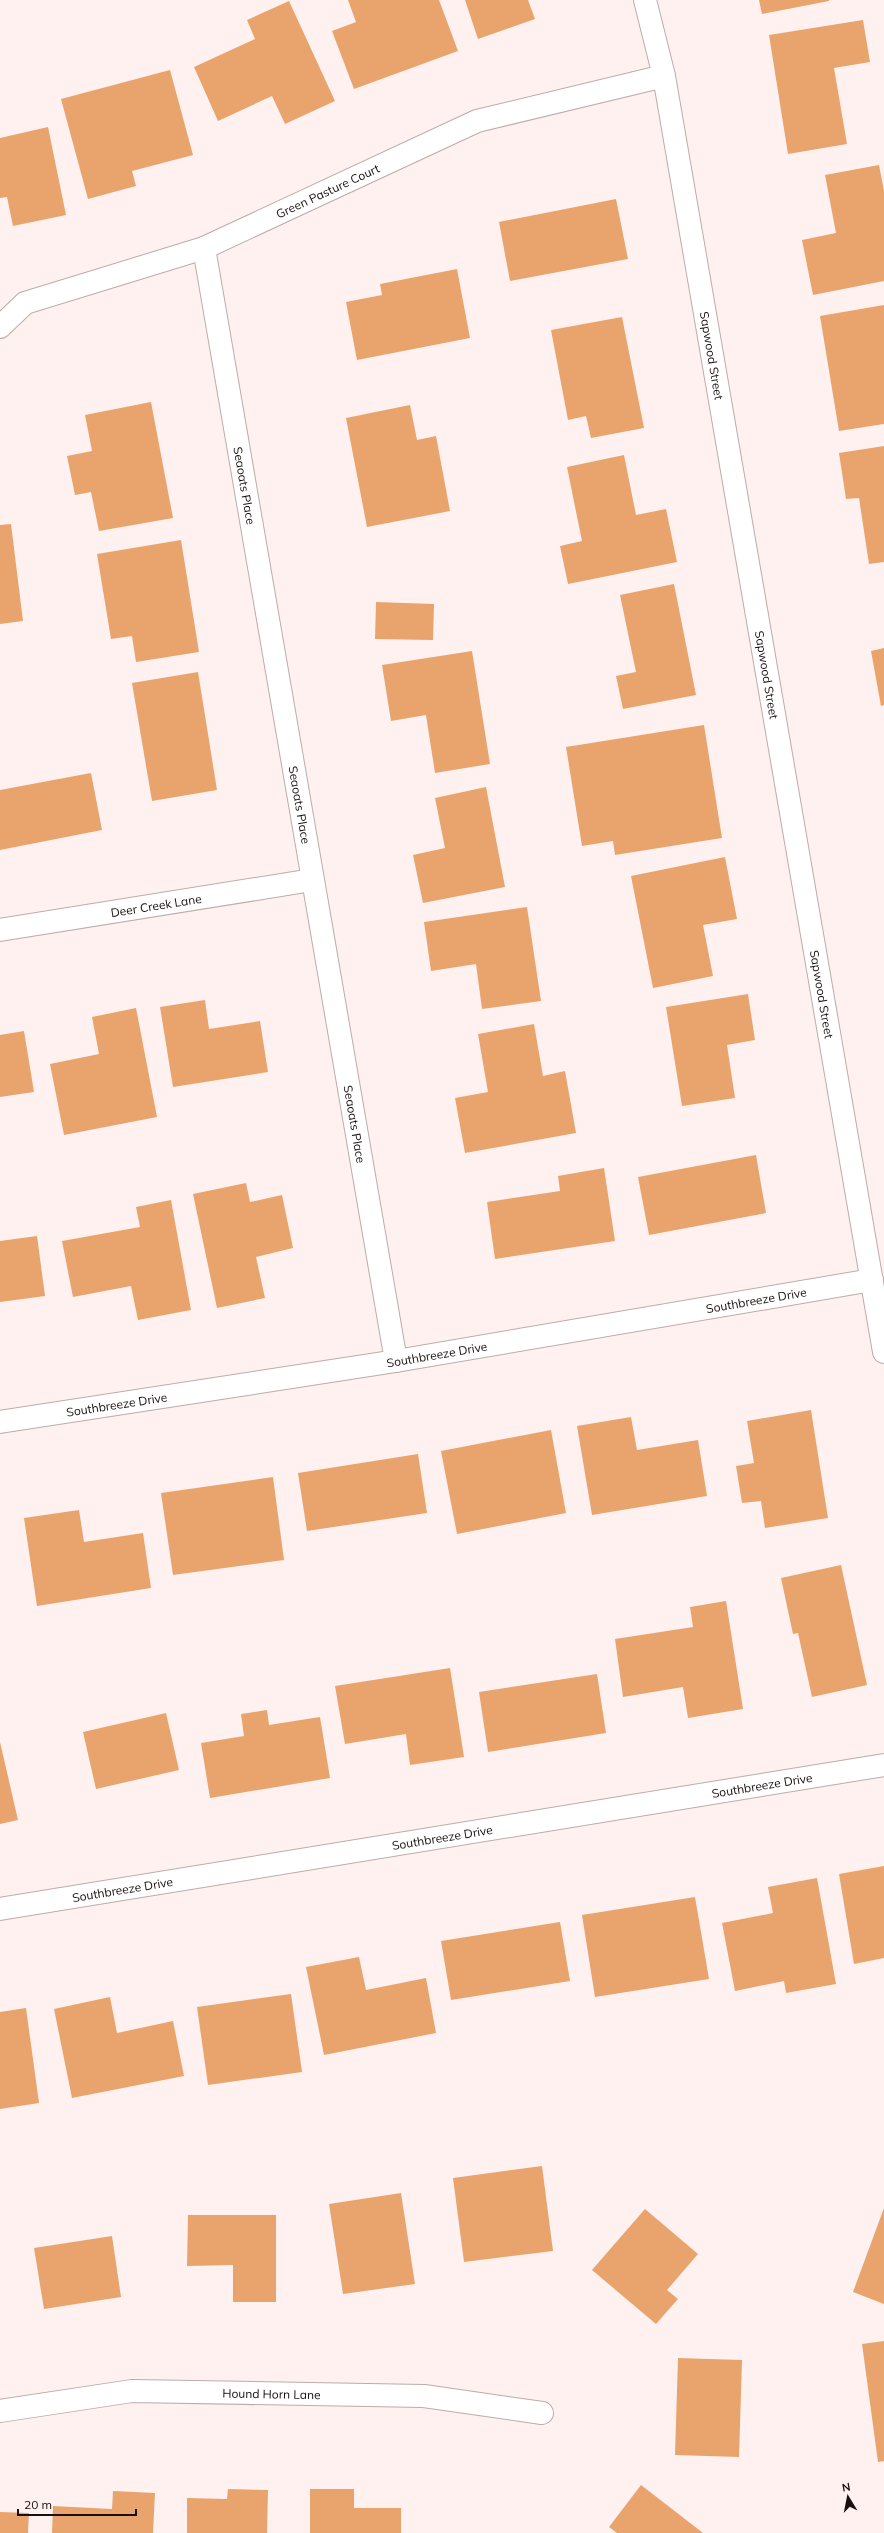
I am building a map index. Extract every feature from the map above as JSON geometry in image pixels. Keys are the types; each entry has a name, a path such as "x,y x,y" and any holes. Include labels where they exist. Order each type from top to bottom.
{"street":[{"name":"Sapwood Street","path":"645,0 664,76 884,1352"},
{"name":"Green Pasture Court","path":"0,327 25,303 204,248 477,121 664,76"},
{"name":"Seaoats Place","path":"204,248 396,1361"},
{"name":"Deer Creek Lane","path":"0,930 312,880"},
{"name":"Southbreeze Drive","path":"0,1422 396,1361 872,1280"},
{"name":"Southbreeze Drive","path":"0,1909 884,1765"},
{"name":"Hound Horn Lane","path":"0,2411 132,2391 424,2396 542,2413"}],"building":[{"path":"348,0 439,0 458,51 354,89 332,31 356,22"},
{"path":"465,0 528,0 535,19 478,39"},
{"path":"759,0 829,0 829,1 762,14"},
{"path":"289,1 335,101 285,124 272,96 218,121 194,67 255,39 247,20"},
{"path":"863,20 870,62 834,68 847,144 788,154 769,35"},
{"path":"170,70 193,155 132,171 136,186 88,199 61,99"},
{"path":"48,127 66,215 13,226 7,197 0,198 0,138"},
{"path":"879,165 884,191 884,281 813,295 802,240 836,233 825,175"},
{"path":"616,199 628,259 510,281 499,222"},
{"path":"457,269 470,338 357,360 346,302 382,295 380,284"},
{"path":"884,305 884,424 839,431 820,316"},
{"path":"622,317 644,428 591,438 586,416 568,420 551,330"},
{"path":"151,402 173,518 99,531 91,492 75,495 67,456 92,451 85,415"},
{"path":"410,405 417,440 436,436 450,511 367,527 346,418"},
{"path":"884,446 884,562 869,564 859,498 846,499 839,453"},
{"path":"624,455 636,515 666,509 677,562 568,584 560,546 582,541 567,467"},
{"path":"11,524 23,621 0,624 0,525"},
{"path":"181,540 199,652 136,662 132,636 111,639 97,554"},
{"path":"674,584 696,695 623,709 616,676 636,672 620,595"},
{"path":"376,602 434,604 433,640 375,639"},
{"path":"884,648 884,705 881,706 871,651"},
{"path":"472,651 490,764 435,773 426,715 391,721 382,665"},
{"path":"198,672 217,790 152,801 132,683"},
{"path":"704,725 722,838 615,855 613,841 582,846 566,747"},
{"path":"91,773 102,830 0,850 0,790"},
{"path":"486,787 505,887 423,903 413,855 445,848 435,798"},
{"path":"725,857 737,919 703,925 713,976 653,988 631,876"},
{"path":"527,907 541,1001 482,1009 476,964 431,971 424,922"},
{"path":"748,994 755,1040 727,1045 735,1098 682,1106 666,1007"},
{"path":"205,1000 209,1029 260,1021 268,1072 173,1087 160,1007"},
{"path":"136,1008 157,1117 64,1135 50,1064 99,1054 92,1017"},
{"path":"534,1024 543,1076 565,1071 576,1133 465,1153 455,1098 488,1092 478,1034"},
{"path":"24,1031 34,1092 0,1097 0,1035"},
{"path":"756,1155 766,1213 649,1235 638,1177"},
{"path":"604,1168 615,1241 495,1259 487,1202 560,1191 558,1176"},
{"path":"246,1183 250,1202 282,1195 293,1248 256,1257 265,1298 217,1308 193,1194"},
{"path":"171,1200 191,1310 138,1320 131,1286 73,1297 62,1241 140,1227 136,1207"},
{"path":"37,1236 45,1296 0,1302 0,1241"},
{"path":"811,1410 828,1518 765,1528 761,1501 742,1503 736,1466 754,1463 747,1421"},
{"path":"631,1417 637,1450 698,1440 707,1496 592,1515 577,1426"},
{"path":"551,1430 566,1513 457,1534 441,1451"},
{"path":"418,1454 427,1513 307,1531 298,1473"},
{"path":"273,1477 284,1560 173,1575 161,1493"},
{"path":"79,1510 84,1542 143,1533 151,1588 37,1606 24,1518"},
{"path":"841,1565 867,1685 812,1697 798,1633 793,1634 781,1578"},
{"path":"726,1601 743,1709 688,1718 683,1687 623,1697 615,1639 693,1627 690,1607"},
{"path":"450,1668 464,1757 410,1765 406,1734 345,1744 335,1686"},
{"path":"597,1674 606,1733 488,1752 479,1692"},
{"path":"267,1710 269,1725 320,1717 330,1778 210,1798 201,1743 244,1736 241,1714"},
{"path":"166,1713 179,1770 96,1789 83,1732"},
{"path":"0,1742 18,1820 0,1824"},
{"path":"884,1866 884,1958 854,1964 839,1874"},
{"path":"817,1878 836,1984 786,1993 784,1981 735,1991 722,1923 773,1913 768,1887"},
{"path":"695,1897 709,1979 595,1997 582,1915"},
{"path":"560,1922 570,1981 451,2000 441,1941"},
{"path":"359,1957 366,1990 426,1978 436,2033 324,2055 306,1967"},
{"path":"291,1994 302,2072 208,2085 197,2007"},
{"path":"110,1997 117,2033 173,2021 184,2076 72,2098 54,2009"},
{"path":"26,2008 39,2103 0,2109 0,2012"},
{"path":"542,2166 553,2251 464,2262 453,2178"},
{"path":"401,2193 415,2284 343,2294 329,2204"},
{"path":"884,2208 884,2304 853,2292"},
{"path":"645,2209 698,2254 667,2290 678,2299 656,2324 592,2270"},
{"path":"188,2215 276,2215 276,2302 233,2302 233,2265 187,2266"},
{"path":"112,2236 121,2297 44,2309 34,2248"},
{"path":"884,2341 884,2461 878,2462 862,2344"},
{"path":"678,2358 742,2360 739,2457 675,2455"},
{"path":"641,2485 703,2533 617,2533 609,2527"},
{"path":"228,2489 268,2490 267,2533 187,2533 187,2498 227,2499"},
{"path":"310,2489 354,2489 354,2508 401,2508 401,2533 310,2533"},
{"path":"113,2491 155,2493 153,2533 52,2533 53,2506 112,2509"},
{"path":"0,2512 29,2513 28,2533 0,2533"}]}
